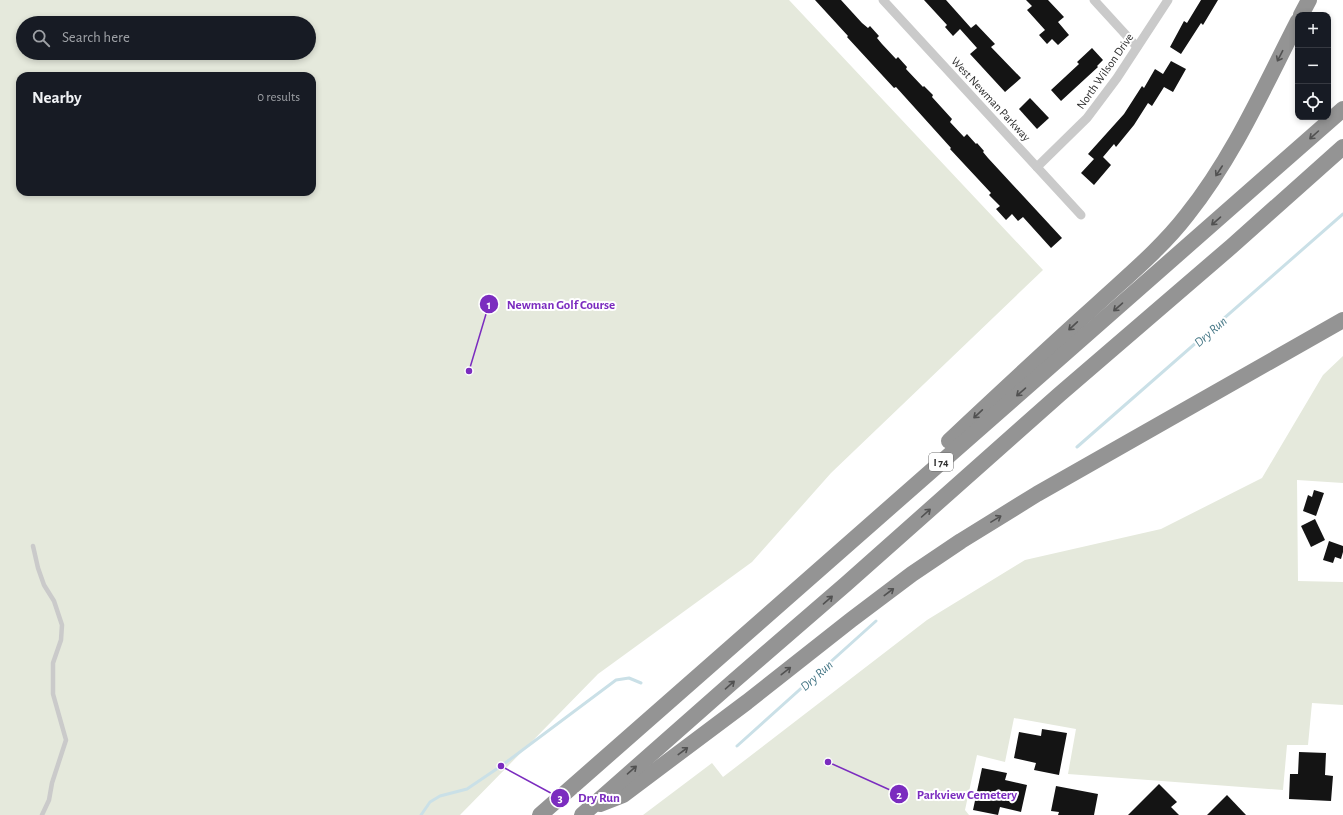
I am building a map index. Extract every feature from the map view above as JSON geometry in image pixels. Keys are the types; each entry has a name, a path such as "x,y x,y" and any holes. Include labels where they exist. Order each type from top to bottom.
{"highway":[{"path":"1303,12 1309,0"},
{"path":"764,616 832,555 983,409 1145,260 1175,229 1204,193 1235,145 1295,27"},
{"name":"I 74","path":"540,815 674,698 764,616 831,560 897,500 1343,109"},
{"name":"I 74","path":"587,811 1343,147"},
{"path":"587,811 623,796 748,702 851,620 912,574 960,541 1037,494 1343,320"}],"street":[{"name":"West Newman Parkway","path":"883,0 1080,215"},
{"path":"1094,0 1137,47"},
{"name":"North Wilson Drive","path":"1037,167 1087,118 1117,78 1168,0"}],"lane":[{"path":"33,546 44,585 54,602 62,625 61,640 53,663 53,694 66,740 52,783 49,800 42,815"}],"shaded area":[{"path":"0,0 789,0 1043,270 831,473 752,562 598,674 460,815 0,815"},
{"path":"1343,356 1343,483 1297,480 1298,581 1343,582 1343,705 1312,703 1308,745 1287,745 1283,790 1068,774 1076,729 1014,718 1005,762 977,755 965,810 969,815 643,815 712,763 723,777 927,620 1025,560 1161,529 1262,478 1323,375"}],"building":[{"path":"815,0 841,0 862,23 868,28 870,26 879,36 877,38 882,44 896,59 898,57 907,67 906,69 933,95 932,97 952,119 950,122 964,137 967,134 976,144 977,143 988,158 1062,238 1051,248 1023,217 1018,221 1012,214 1006,220 996,209 1000,206 989,195 991,193 896,87 894,88 847,37 848,36"},
{"path":"924,0 946,0 971,28 976,24 995,44 991,47 1021,78 1005,92 970,54 977,48 960,29 953,36 945,27 947,25"},
{"path":"1026,0 1048,0 1064,17 1058,22 1069,35 1058,45 1052,39 1047,44 1039,35 1045,30 1027,10 1032,6"},
{"path":"1201,0 1218,0 1203,25 1201,23 1181,54 1170,47 1184,21 1187,23"},
{"path":"1092,48 1103,60 1097,66 1098,67 1061,101 1051,90 1079,64 1077,62"},
{"path":"1171,61 1186,69 1173,92 1164,87 1152,106 1148,103 1134,125 1116,147 1114,144 1103,157 1111,165 1094,185 1081,173 1094,159 1088,154 1124,114 1142,86 1144,88 1155,69 1163,74"},
{"path":"1030,98 1049,118 1037,129 1019,109"},
{"path":"1314,490 1324,493 1316,516 1303,511 1308,495 1312,497"},
{"path":"1315,519 1325,540 1311,547 1301,526"},
{"path":"1329,541 1343,546 1341,559 1335,557 1333,563 1323,560"},
{"path":"1042,729 1067,733 1059,775 1034,770 1036,763 1014,758 1019,732 1041,736"},
{"path":"1299,752 1326,753 1325,775 1333,776 1331,801 1289,799 1290,774 1298,774"},
{"path":"982,768 1007,773 1005,780 1027,785 1021,812 1000,807 998,815 973,810"},
{"path":"1159,784 1177,802 1171,807 1179,815 1128,815"},
{"path":"1056,786 1098,794 1094,815 1058,815 1059,812 1051,811"},
{"path":"1227,795 1246,815 1207,815"}],"waterway":[{"name":"Dry Run","path":"1077,447 1343,214"},
{"name":"Dry Run","path":"737,746 876,621"},
{"name":"Dry Run","path":"421,815 430,802 440,796 467,789 501,766 616,680 629,678 641,683"}],"place":[{"name":"Newman Golf Course","path":"469,371"},
{"name":"Parkview Cemetery","path":"828,762"},
{"name":"Dry Run","path":"501,766"}]}
